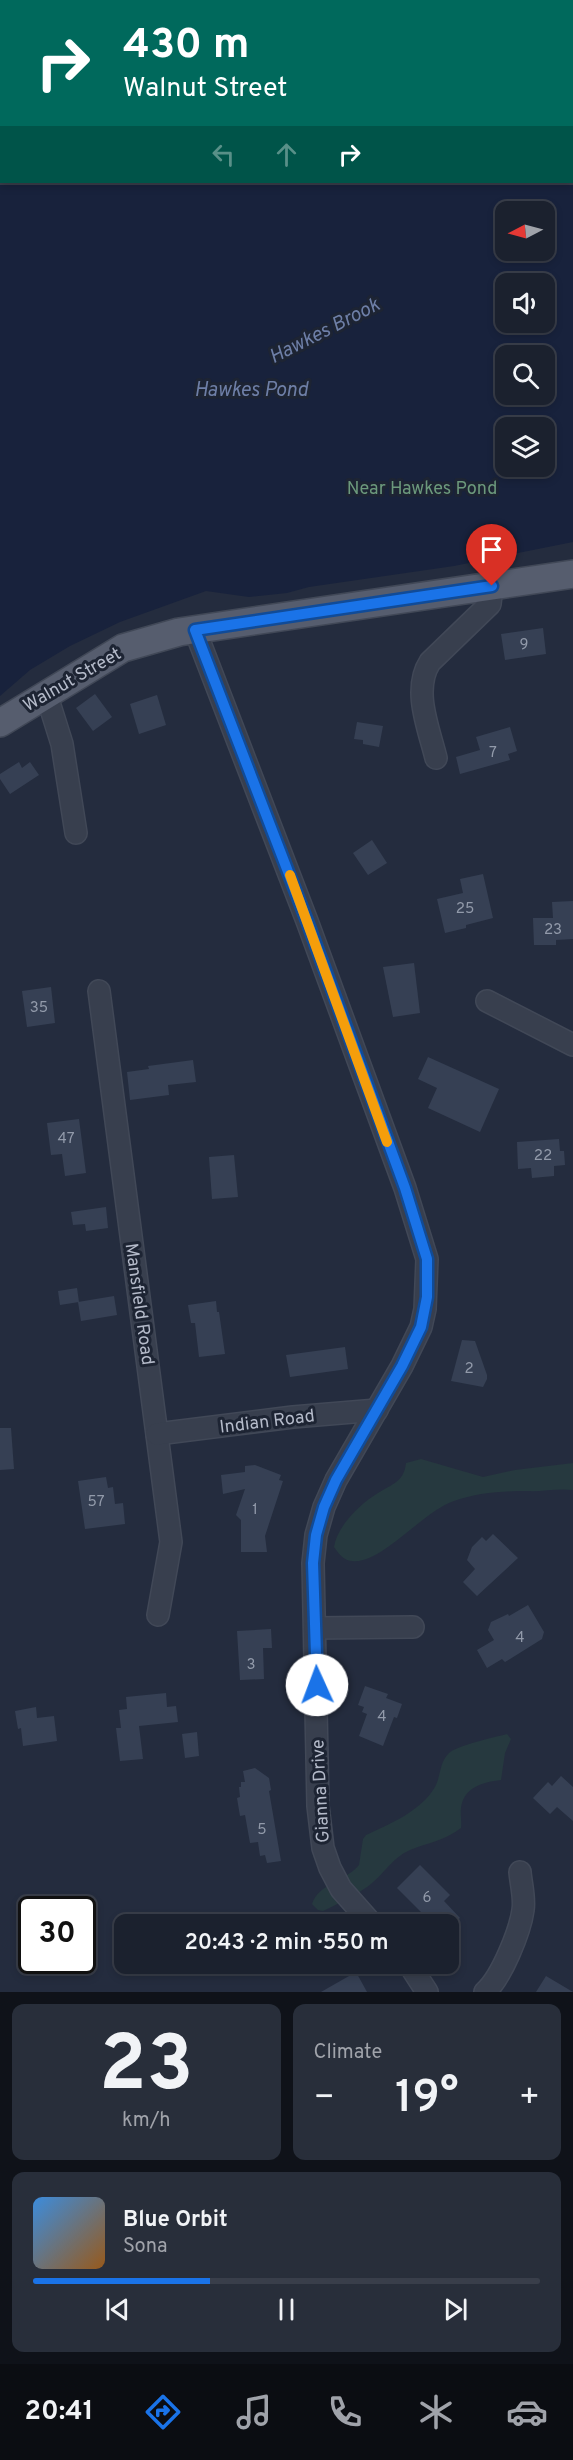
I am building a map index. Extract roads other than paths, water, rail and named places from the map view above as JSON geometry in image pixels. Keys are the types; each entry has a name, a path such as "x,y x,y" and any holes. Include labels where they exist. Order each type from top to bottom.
{"main road":[{"name":"Walnut Street","path":"0,723 123,648 195,630 573,574"}],"street":[{"path":"436,758 421,686 424,671 430,662 490,604 492,586"},
{"name":"Gianna Drive","path":"195,630 307,921 405,1188 427,1259 428,1285 421,1327 377,1410 336,1480 324,1507 316,1535 313,1563 318,1806 323,1848 330,1868 341,1888 363,1914"},
{"path":"46,693 62,744 76,833"},
{"name":"Mansfield Road","path":"99,991 171,1542 158,1615"},
{"path":"487,1001 573,1045"},
{"name":"Indian Road","path":"157,1434 293,1417 377,1410"},
{"path":"315,1628 413,1627"},
{"path":"485,1992 491,1986 512,1945 523,1909 520,1872"},
{"path":"415,1974 427,1992"}],"water":[{"name":"Hawkes Pond","path":"0,183 573,183 573,542 454,566 309,587 287,593 249,597 206,591 120,622 70,646 30,670 0,696"}],"water label":[{"name":"Hawkes Brook","path":"324,330"}],"park label":[{"name":"Near Hawkes Pond","path":"422,488"}]}
